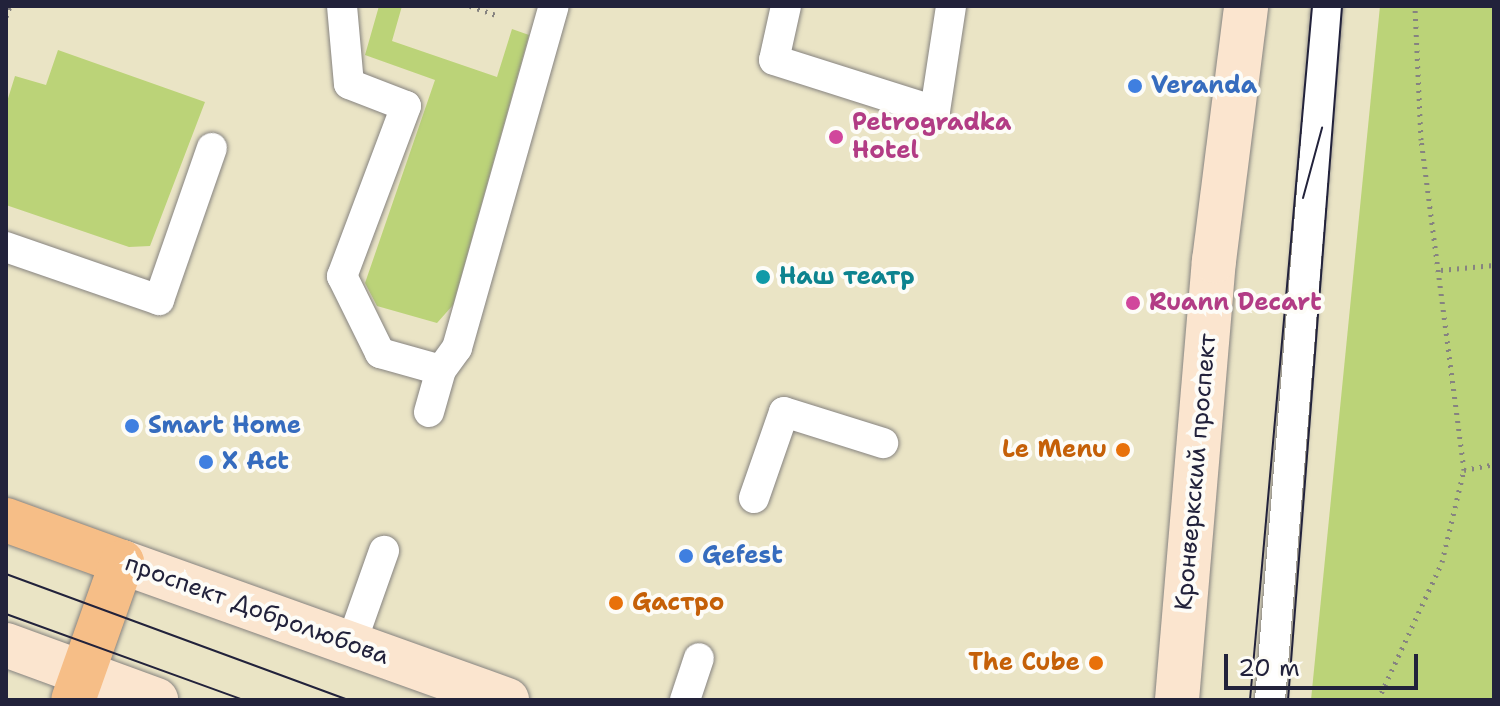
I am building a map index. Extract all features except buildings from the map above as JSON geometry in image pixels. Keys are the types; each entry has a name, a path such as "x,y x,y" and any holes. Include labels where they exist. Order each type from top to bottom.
{"main road":[{"name":"проспект Добролюбова","path":"6,520 122,562"},
{"path":"78,687 122,562"}],"street":[{"name":"Кронверкский проспект","path":"1177,700 1214,261 1246,6"},
{"name":"проспект Добролюбова","path":"122,562 507,700"},
{"path":"6,645 78,687 156,700"}],"lane":[{"path":"342,6 349,84 406,106 342,276 380,353 441,370"},
{"path":"429,412 441,370 457,348 554,6"},
{"path":"786,6 774,60 935,111 951,6"},
{"path":"1270,700 1327,6"},
{"path":"6,247 159,300 212,148"},
{"path":"754,498 784,412 883,443"},
{"path":"351,644 384,551"},
{"path":"685,700 699,658"}],"path":[{"path":"6,17 10,6"},
{"path":"1378,700 1442,562 1464,470 1441,270 1421,140 1415,6"},
{"path":"1441,270 1494,265"},
{"path":"1464,470 1494,464"}],"green space":[{"path":"379,6 402,6 392,41 497,77 512,29 529,35 453,305 437,323 377,306 365,283 435,80 365,55"},
{"path":"1380,6 1494,6 1494,700 1311,700"},
{"path":"58,50 205,102 150,246 129,247 6,205 6,105 15,76 46,85"}],"tram line":[{"path":"1250,700 1312,6"},
{"path":"1288,700 1342,6"},
{"path":"1303,198 1322,128"},
{"path":"6,574 348,700"},
{"path":"6,614 244,700"}],"place":[{"name":"Veranda","path":"1135,86"},
{"name":"Petrogradka Hotel","path":"836,137"},
{"name":"Наш театр","path":"763,277"},
{"name":"Ruann Decart","path":"1133,303"},
{"name":"Smart Home","path":"132,426"},
{"name":"Le Menu","path":"1123,450"},
{"name":"X Act","path":"206,462"},
{"name":"Gefest","path":"686,556"},
{"name":"Gастро","path":"616,603"},
{"name":"The Cube","path":"1096,663"}]}
